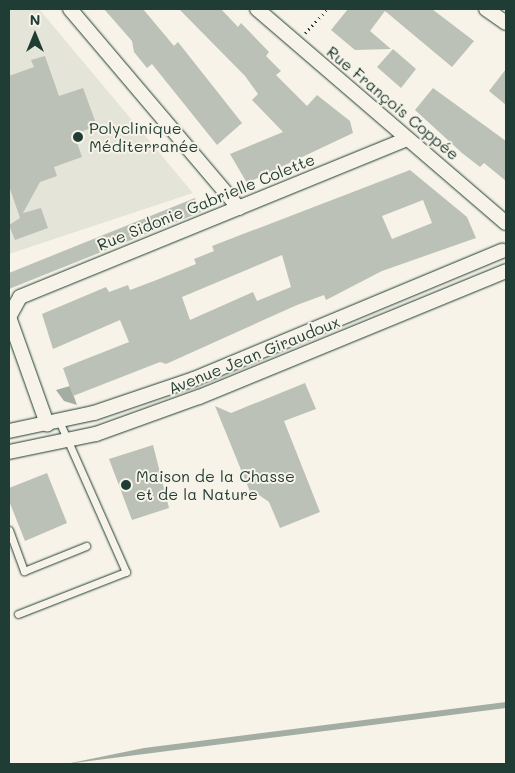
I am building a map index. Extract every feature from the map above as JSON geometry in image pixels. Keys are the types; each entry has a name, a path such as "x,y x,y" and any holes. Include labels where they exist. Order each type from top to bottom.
{"street":[{"path":"70,9 239,208"},
{"name":"Rue François Coppée","path":"257,9 405,140 506,223"},
{"path":"486,9 506,23"},
{"name":"Rue Sidonie Gabrielle Colette","path":"9,317 20,297 405,140"},
{"name":"Avenue Jean Giraudoux","path":"9,431 53,423 194,379 505,250"},
{"name":"Avenue Jean Giraudoux","path":"9,452 70,439 199,397 506,271"},
{"path":"9,317 53,423"}],"lane":[{"path":"18,614 126,572 70,439 53,423"},
{"path":"9,530 24,571 86,546"}],"path":[{"path":"296,44 327,9"}],"shaded area":[{"name":"Polyclinique Méditerranée","path":"9,9 39,9 193,193 9,254"},
{"path":"70,386 77,405 64,401 56,390"},
{"path":"506,702 506,708 66,764 144,748"}],"building":[{"path":"104,9 143,9 174,46 178,42 242,123 217,145 152,64 147,68 134,52 132,41"},
{"path":"179,9 221,9 238,27 241,23 269,52 266,56 281,71 276,75 307,106 317,95 350,121 353,133 247,183 230,154 283,132 252,100 258,94 245,76"},
{"path":"348,9 432,9 474,41 452,67 385,11 370,31 391,49 355,50 331,30"},
{"path":"393,49 416,69 401,88 377,67"},
{"path":"45,56 59,96 83,88 97,126 74,134 82,157 54,167 57,176 40,182 23,213 41,208 48,228 15,240 9,225 20,218 9,186 9,76 34,67 31,60"},
{"path":"506,69 506,105 489,91"},
{"path":"433,88 506,141 506,181 484,163 480,167 462,153 415,110"},
{"path":"410,170 467,217 476,238 382,271 326,300 324,295 297,305 166,364 160,362 73,396 63,368 129,342 120,320 53,349 42,314 106,287 109,292 128,285 130,290 154,281 196,264 194,259 214,251 212,246","holes":["423,200 432,223 392,239 382,216","282,255 291,287 257,301 253,292 190,320 182,297"]},
{"path":"195,198 201,212 9,289 9,273"},
{"path":"305,383 316,409 284,421 320,512 280,528 269,502 259,495 253,499 215,406 231,413"},
{"name":"Maison de la Chasse et de la Nature","path":"153,445 169,508 132,520 109,459"},
{"path":"47,473 67,523 25,541 9,501 9,488"}],"place":[{"name":"Polyclinique Méditerranée","path":"78,137"},
{"name":"Maison de la Chasse et de la Nature","path":"126,485"}]}
